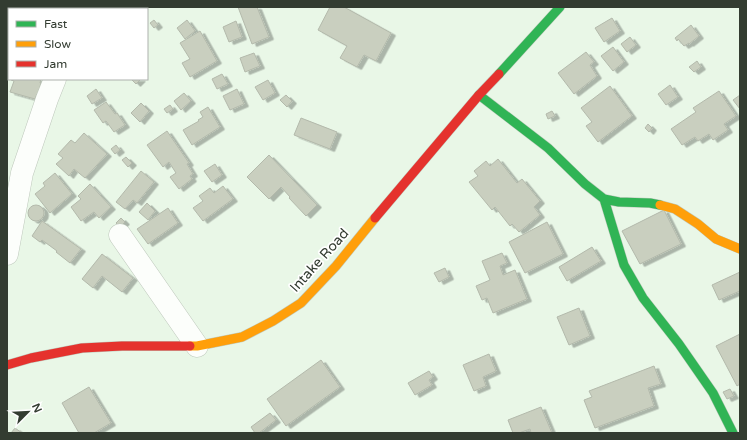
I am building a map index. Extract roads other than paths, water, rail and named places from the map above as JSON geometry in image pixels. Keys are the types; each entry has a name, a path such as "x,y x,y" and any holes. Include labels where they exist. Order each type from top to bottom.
{"street":[{"name":"Intake Road","path":"7,365 31,358 82,348 122,346 197,346 242,337 273,321 301,303 336,266 479,95 560,7"},
{"path":"7,254 22,173 55,80"},
{"path":"479,95 548,148 585,184 604,199 619,202 650,204 674,209 698,224 716,239 740,249"},
{"path":"604,199 624,265 642,298 680,344 713,393 733,433"},
{"path":"120,235 197,346"}]}
